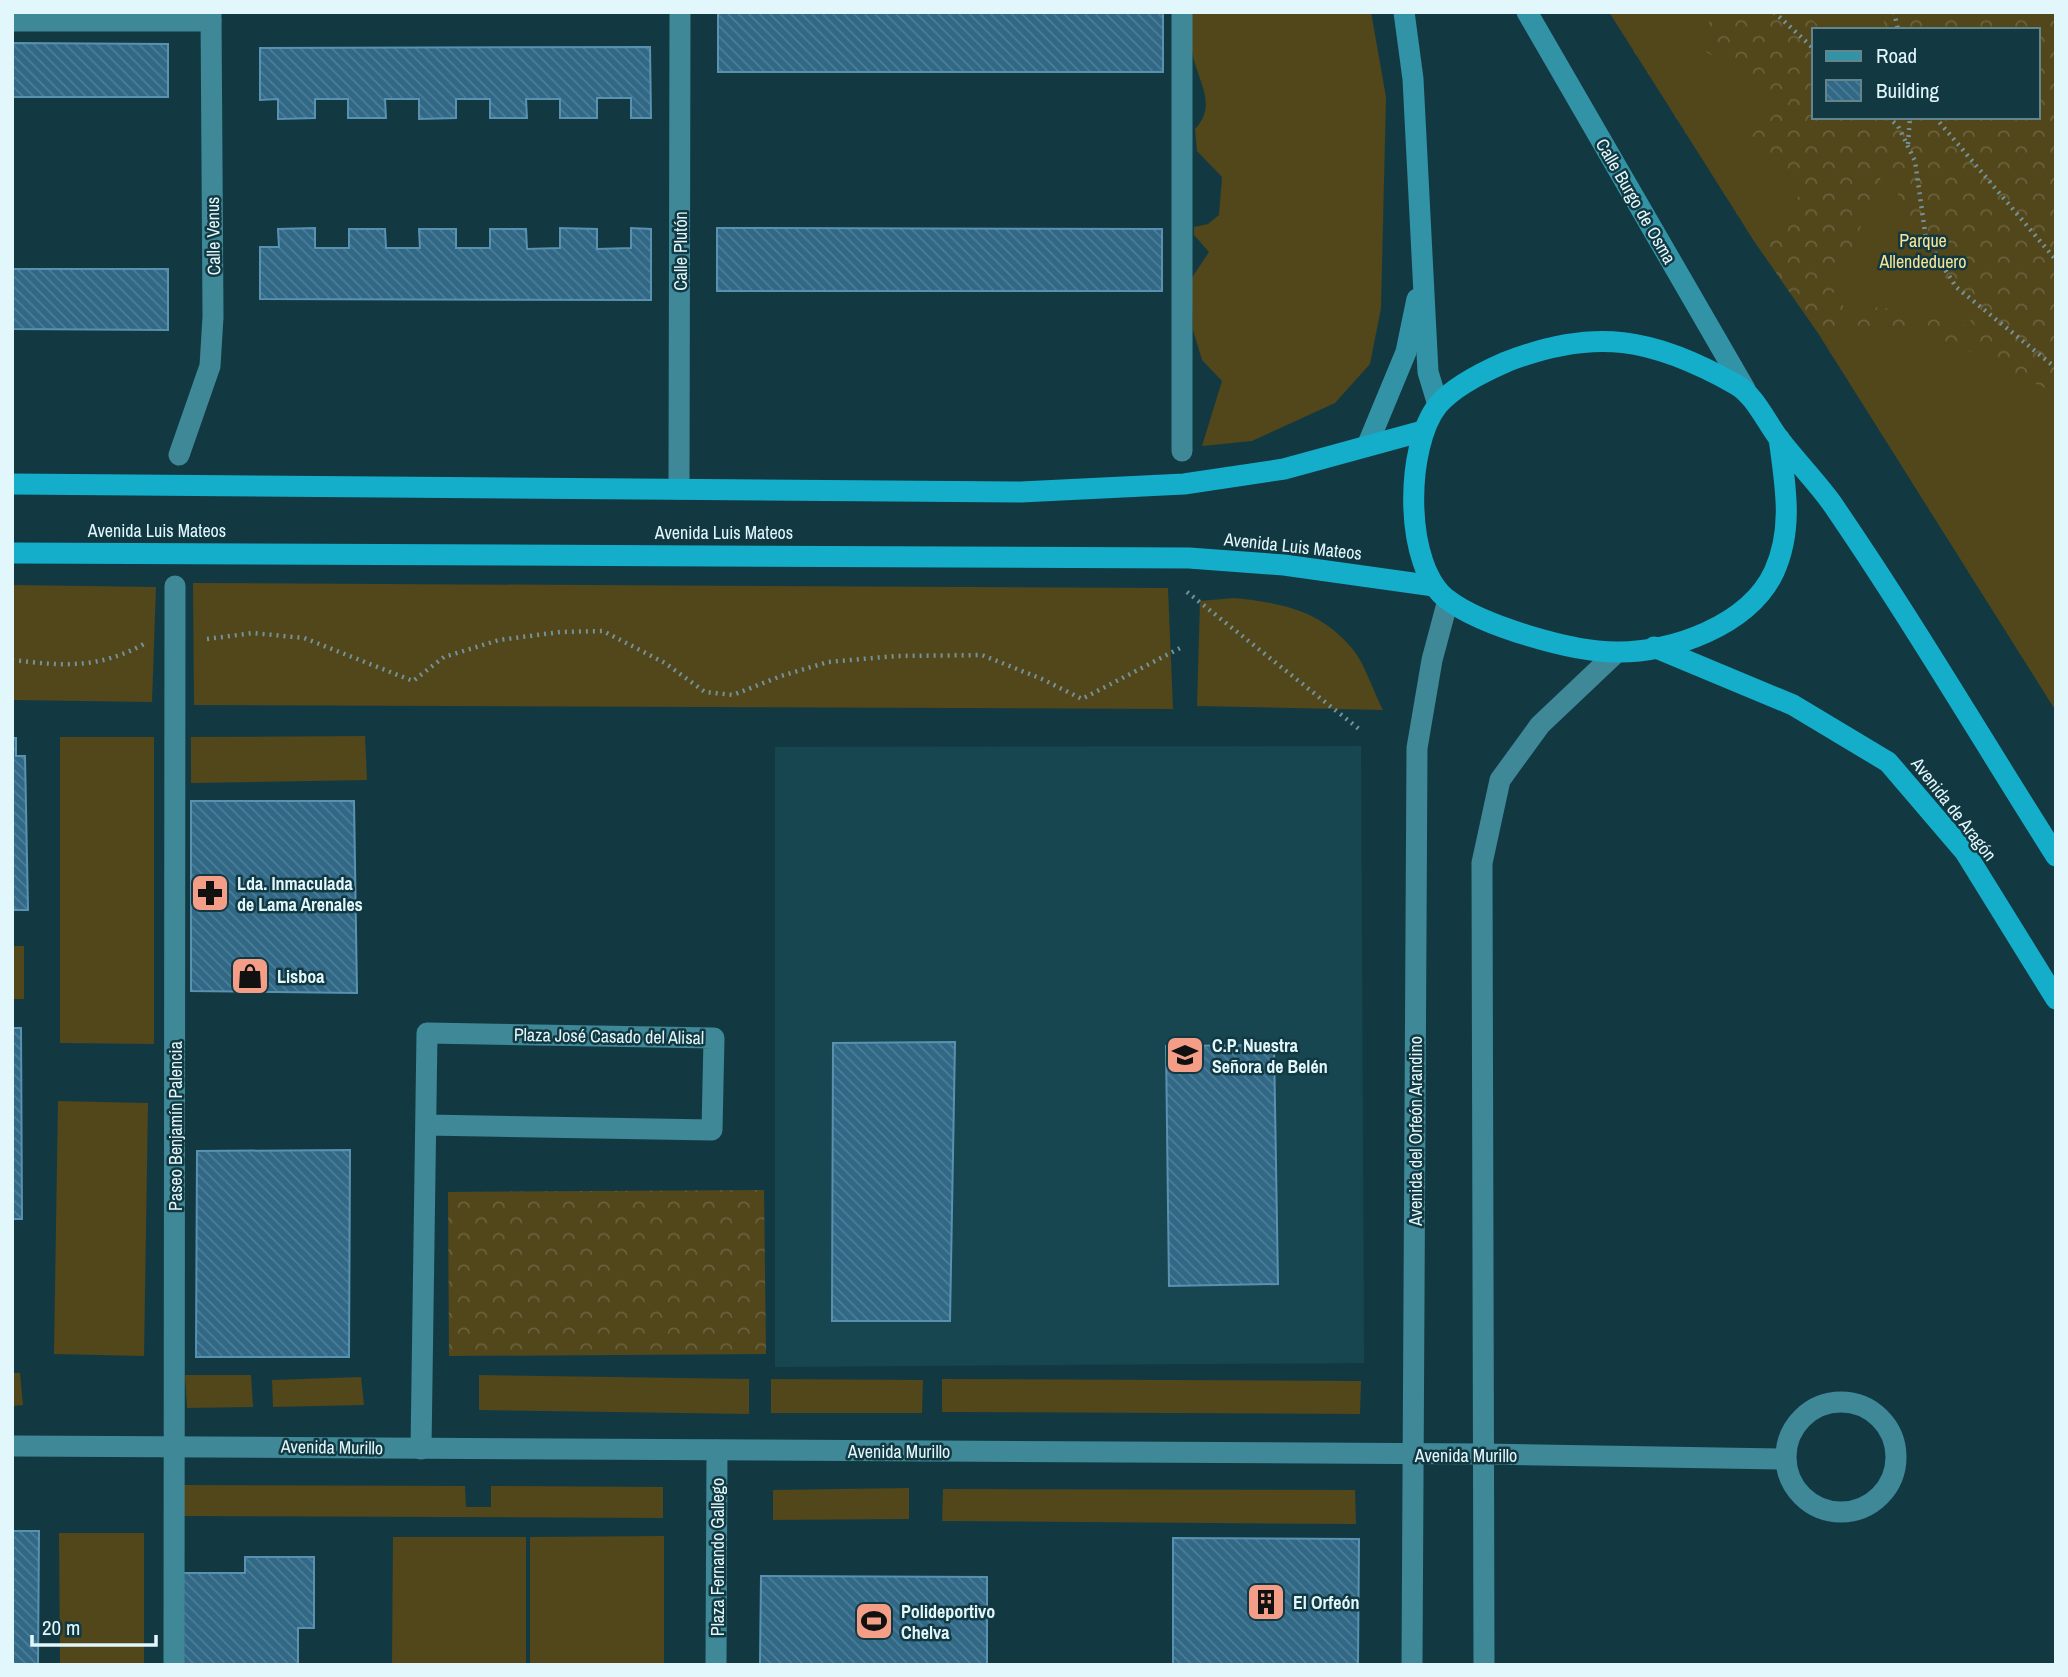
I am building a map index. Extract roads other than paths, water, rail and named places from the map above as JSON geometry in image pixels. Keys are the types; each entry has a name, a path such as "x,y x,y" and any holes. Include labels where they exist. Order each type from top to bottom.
{"highway":[{"path":"1441,593 1416,528 1413,471 1423,431 1438,405 1464,383 1502,363 1561,343 1653,346 1702,365 1745,389 1779,438 1829,500 2056,856"},
{"path":"12,484 1021,492 1184,484 1284,469 1423,431"},
{"name":"Avenida Luis Mateos","path":"12,552 1189,558 1284,565 1441,593 1496,625 1562,643 1616,653 1696,637 1730,622 1754,601 1773,574 1785,538 1788,502 1779,438"},
{"name":"Avenida de Aragón","path":"1654,647 1793,705 1888,762 1965,852 2056,999"}],"street":[{"name":"Calle Plutón","path":"679,489 680,12"},
{"path":"1182,12 1182,451"},
{"path":"1404,12 1413,79 1428,372 1438,405"},
{"name":"Calle Burgo de Osma","path":"1527,12 1745,389"},
{"path":"12,21 211,16"},
{"name":"Calle Venus","path":"179,454 209,366 214,317 211,16"},
{"path":"1367,446 1406,352 1423,270"},
{"name":"Paseo Benjamín Palencia","path":"174,1665 175,586"},
{"name":"Avenida del Orfeón Arandino","path":"1412,1665 1417,748 1441,593"},
{"path":"1485,1665 1482,863 1488,821 1500,780 1540,725 1616,653"},
{"name":"Plaza José Casado del Alisal","path":"421,1448 426,1125 428,1033 714,1038 712,1130 426,1125"},
{"path":"1838,1402 1860,1405 1878,1416 1891,1434 1896,1454 1893,1475 1882,1494 1864,1507 1843,1512 1822,1508 1803,1498 1790,1480 1785,1459 1788,1438 1800,1419 1817,1406 1838,1402"},
{"name":"Avenida Murillo","path":"12,1446 1485,1454 1785,1459"},
{"name":"Plaza Fernando Gallego","path":"716,1665 718,1450"}],"place":[{"name":"Lda. Inmaculada de Lama Arenales","path":"210,893"},
{"name":"Lisboa","path":"250,976"},
{"name":"C.P. Nuestra Señora de Belén","path":"1185,1055"},
{"name":"El Orfeón","path":"1266,1602"},
{"name":"Polideportivo Chelva","path":"874,1621"}],"park label":[{"name":"Parque Allendeduero","path":"1923,250"}]}
